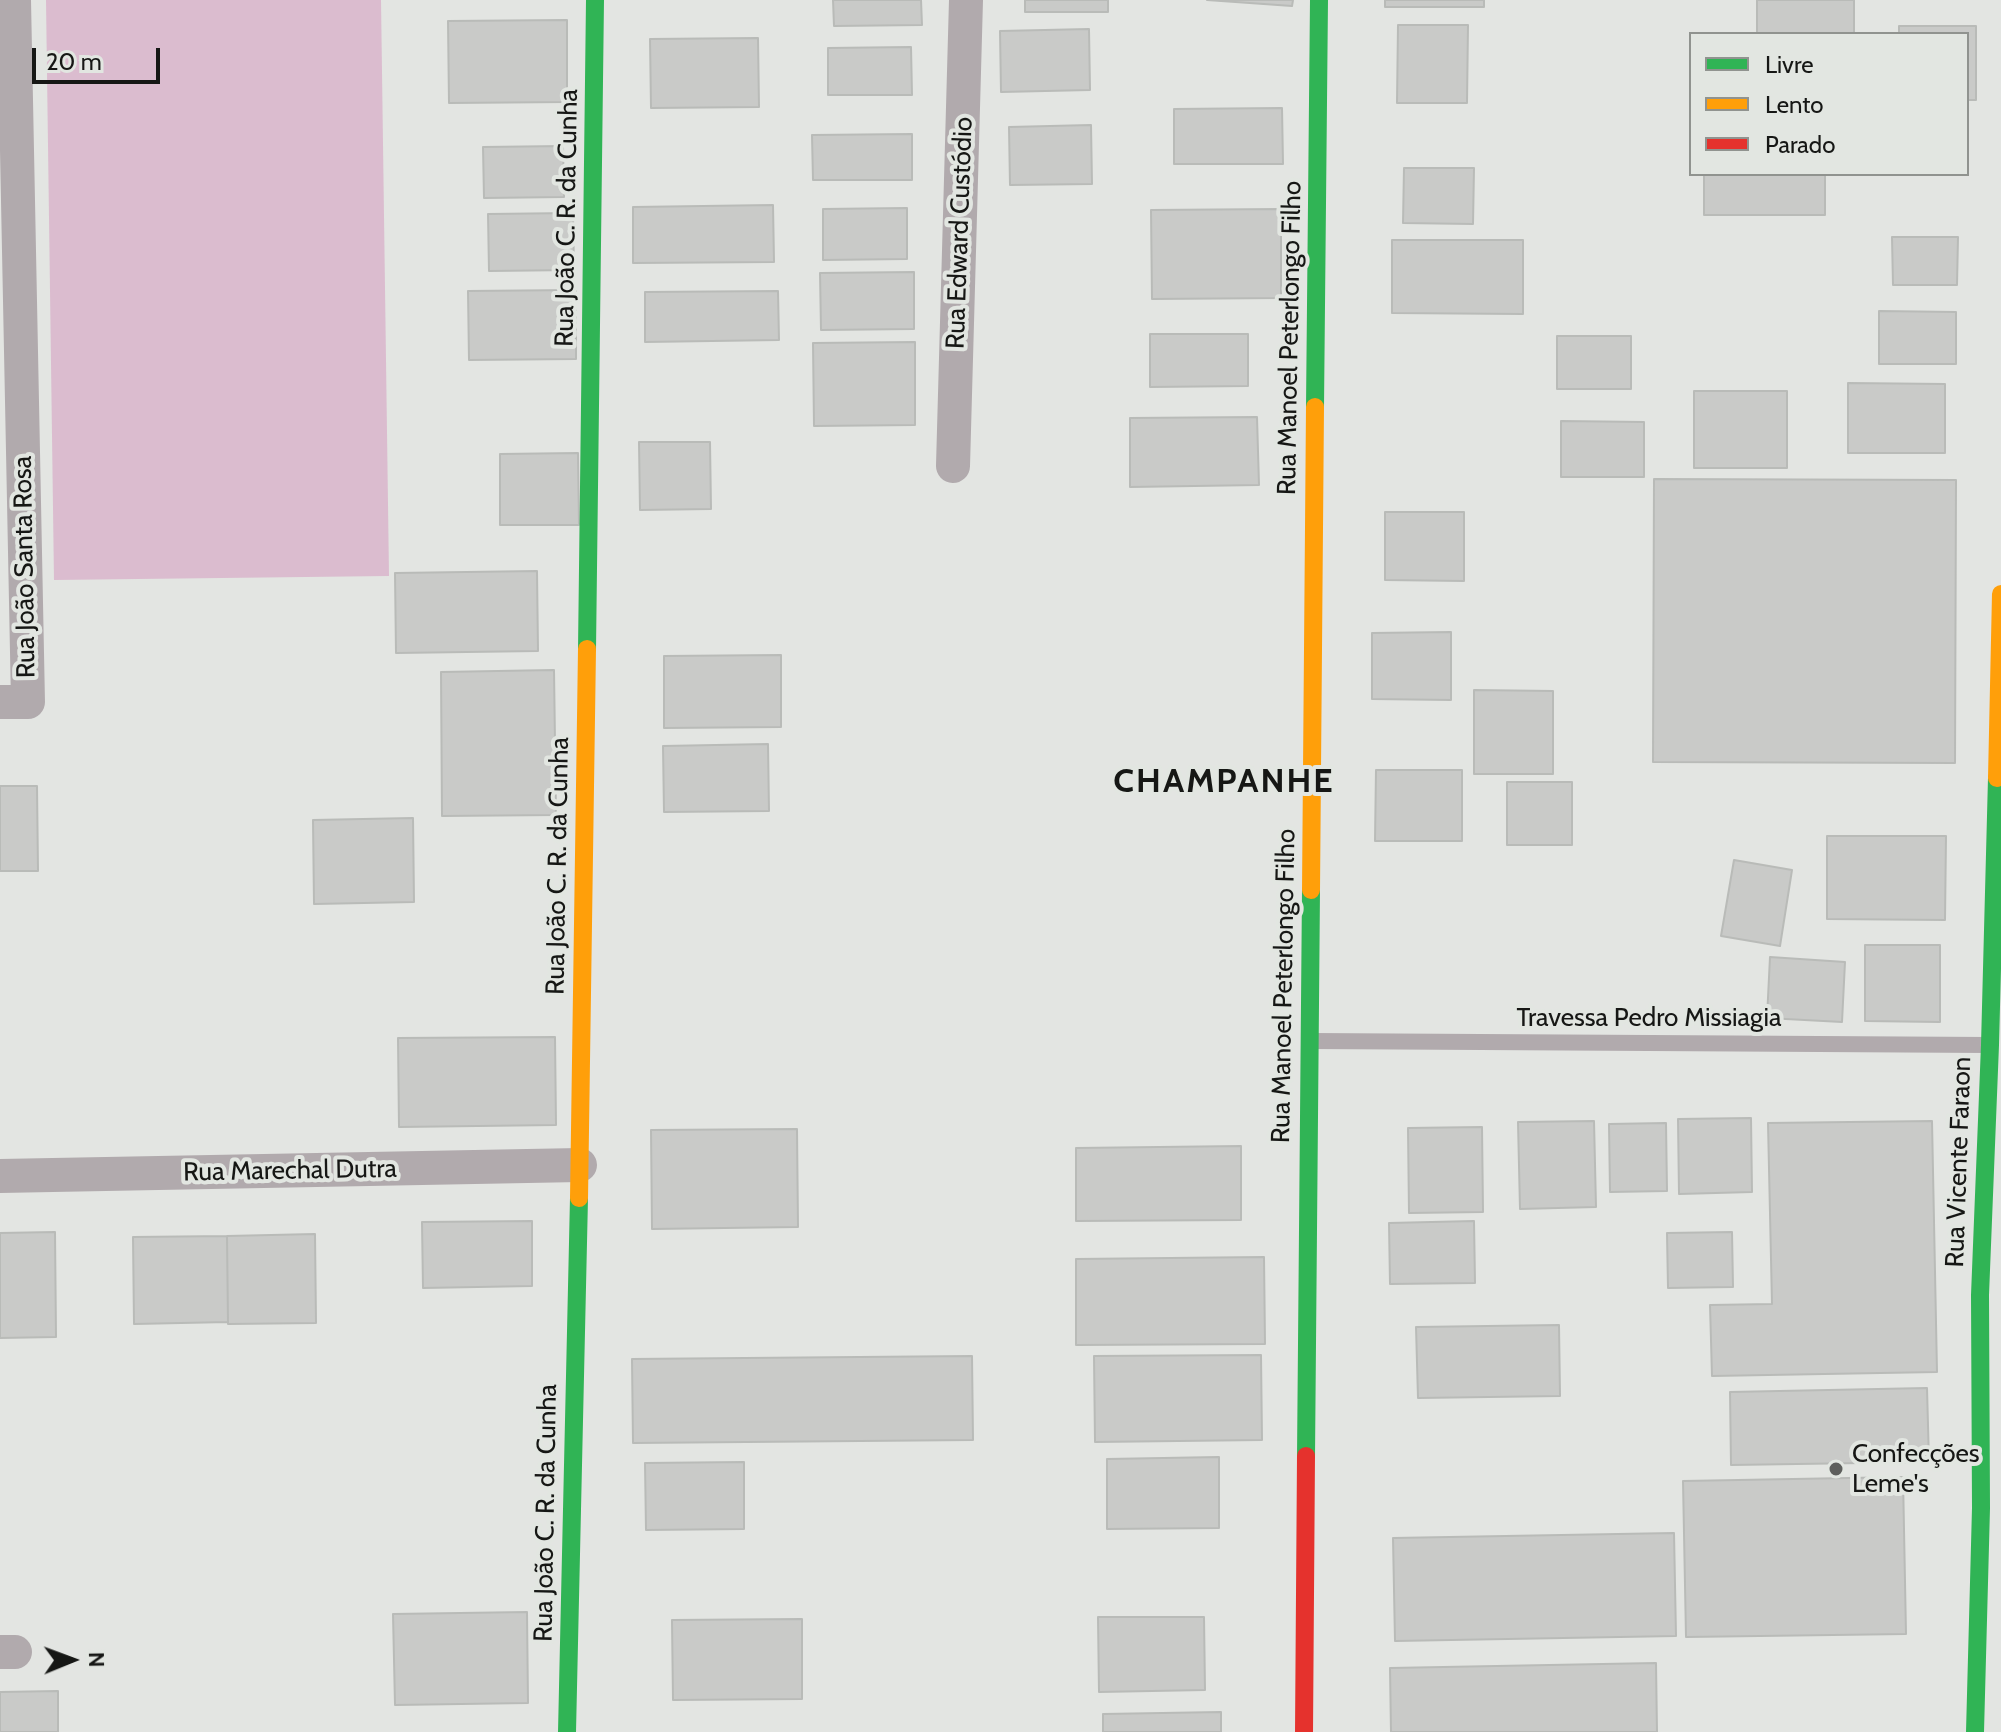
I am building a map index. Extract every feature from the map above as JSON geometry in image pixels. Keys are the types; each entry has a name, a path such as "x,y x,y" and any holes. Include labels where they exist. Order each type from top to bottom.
{"street":[{"name":"Rua João Santa Rosa","path":"14,0 9,254 14,702"},
{"name":"Rua João C. R. da Cunha","path":"567,1732 580,1165 595,0"},
{"name":"Rua Edward Custódio","path":"953,466 966,0"},
{"name":"Rua Manoel Peterlongo Filho","path":"1304,1732 1319,0"},
{"name":"Rua Vicente Faraon","path":"1975,1732 1981,1508 1980,1295 1990,1045 2001,594"},
{"name":"Rua Marechal Dutra","path":"0,1176 580,1165"}],"lane":[{"name":"Travessa Pedro Missiagia","path":"1309,1041 1990,1045"},
{"path":"1983,1206 2001,1195"}],"shaded area":[{"path":"46,0 381,0 389,576 54,580"}],"building":[{"path":"833,0 921,0 922,25 834,26"},
{"path":"1025,0 1108,0 1108,12 1025,12"},
{"path":"1207,0 1293,0 1292,6"},
{"path":"1385,0 1484,0 1484,7 1385,7"},
{"path":"1757,0 1854,0 1854,32 1757,32"},
{"path":"567,20 567,102 449,103 448,21"},
{"path":"1398,25 1468,25 1467,103 1397,103"},
{"path":"1899,26 1976,26 1976,100 1969,100 1969,32 1899,32"},
{"path":"1089,29 1090,90 1001,92 1000,31"},
{"path":"758,38 759,107 651,108 650,39"},
{"path":"911,47 912,95 828,95 828,48"},
{"path":"1282,108 1283,164 1174,164 1174,109"},
{"path":"1091,125 1092,184 1010,185 1009,127"},
{"path":"912,134 912,180 813,180 812,135"},
{"path":"563,146 564,197 484,198 483,147"},
{"path":"1404,168 1474,168 1473,224 1403,223"},
{"path":"1704,176 1825,176 1825,215 1704,215"},
{"path":"773,205 774,262 633,263 633,207"},
{"path":"907,208 907,259 823,260 823,209"},
{"path":"1281,209 1281,298 1152,299 1151,210"},
{"path":"573,213 574,270 489,271 488,214"},
{"path":"1892,237 1958,237 1957,285 1893,285"},
{"path":"1392,240 1523,240 1523,314 1392,313"},
{"path":"914,272 914,329 821,330 820,273"},
{"path":"576,290 576,359 469,360 468,291"},
{"path":"778,291 779,340 645,342 645,292"},
{"path":"1879,311 1956,312 1956,364 1879,364"},
{"path":"1150,334 1248,334 1248,386 1150,387"},
{"path":"1557,336 1631,336 1631,389 1557,389"},
{"path":"915,342 915,425 814,426 813,343"},
{"path":"1848,383 1945,384 1945,453 1848,453"},
{"path":"1694,391 1787,391 1787,468 1694,468"},
{"path":"1257,417 1259,485 1130,487 1130,418"},
{"path":"1561,421 1644,422 1644,477 1561,477"},
{"path":"639,442 710,442 711,509 640,510"},
{"path":"578,453 579,525 500,525 500,454"},
{"path":"1654,479 1956,480 1955,763 1653,762"},
{"path":"1385,512 1464,512 1464,581 1385,580"},
{"path":"537,571 538,651 396,653 395,573"},
{"path":"1451,632 1451,700 1372,699 1372,633"},
{"path":"781,655 781,727 664,728 664,656"},
{"path":"554,670 556,815 442,816 441,672"},
{"path":"1474,690 1553,691 1553,774 1474,774"},
{"path":"768,744 769,811 664,812 663,746"},
{"path":"1376,770 1462,770 1462,841 1375,841"},
{"path":"1507,782 1572,782 1572,845 1507,845"},
{"path":"0,786 37,786 38,871 0,871"},
{"path":"413,818 414,902 314,904 313,820"},
{"path":"1827,836 1946,836 1945,920 1827,919"},
{"path":"1734,860 1792,870 1780,946 1721,936"},
{"path":"1865,945 1940,945 1940,1022 1865,1021"},
{"path":"1770,957 1845,962 1842,1022 1767,1018"},
{"path":"555,1037 556,1125 399,1127 398,1038"},
{"path":"1751,1118 1752,1192 1679,1194 1678,1119"},
{"path":"1594,1121 1596,1207 1520,1209 1518,1122"},
{"path":"1932,1121 1937,1372 1712,1376 1710,1305 1772,1304 1768,1123"},
{"path":"1666,1123 1667,1191 1610,1192 1609,1124"},
{"path":"1482,1127 1483,1212 1409,1213 1408,1128"},
{"path":"797,1129 798,1227 652,1229 651,1130"},
{"path":"1241,1146 1241,1220 1076,1221 1076,1148"},
{"path":"532,1221 532,1286 423,1288 422,1222"},
{"path":"1474,1221 1475,1283 1390,1284 1389,1223"},
{"path":"55,1232 56,1337 0,1338 0,1233"},
{"path":"1732,1232 1733,1287 1668,1288 1667,1233"},
{"path":"315,1234 316,1323 228,1324 227,1236"},
{"path":"227,1236 228,1322 134,1324 133,1237"},
{"path":"1264,1257 1265,1344 1076,1345 1076,1259"},
{"path":"1559,1325 1560,1396 1418,1398 1416,1327"},
{"path":"1261,1355 1262,1440 1095,1442 1094,1356"},
{"path":"972,1356 973,1440 633,1443 632,1359"},
{"path":"1927,1388 1929,1462 1731,1465 1730,1392"},
{"path":"1219,1457 1219,1528 1107,1529 1107,1459"},
{"path":"744,1462 744,1529 646,1530 645,1463"},
{"path":"1903,1477 1906,1634 1686,1637 1683,1481"},
{"path":"1674,1533 1676,1636 1395,1641 1393,1538"},
{"path":"527,1612 528,1703 395,1705 393,1614"},
{"path":"1098,1617 1204,1617 1205,1690 1099,1692"},
{"path":"802,1619 802,1699 673,1700 672,1620"},
{"path":"1656,1663 1657,1732 1391,1732 1390,1668"},
{"path":"58,1691 58,1732 0,1732 0,1692"},
{"path":"1221,1712 1221,1732 1103,1732 1103,1714"}],"traffic: fast":[{"path":"587,649 595,0"},
{"path":"1315,407 1319,0"},
{"path":"1975,1732 1981,1508 1980,1295 1997,778"},
{"path":"1306,1456 1311,890"},
{"path":"567,1732 579,1198"}],"traffic: slow":[{"path":"1311,890 1315,407"},
{"path":"1997,778 2001,594"},
{"path":"579,1198 587,649"}],"traffic: jam":[{"path":"1304,1732 1306,1456"}],"place":[{"name":"Confecções Leme's","path":"1836,1469"}],"district":[{"name":"CHAMPANHE","path":"1224,782"}]}
